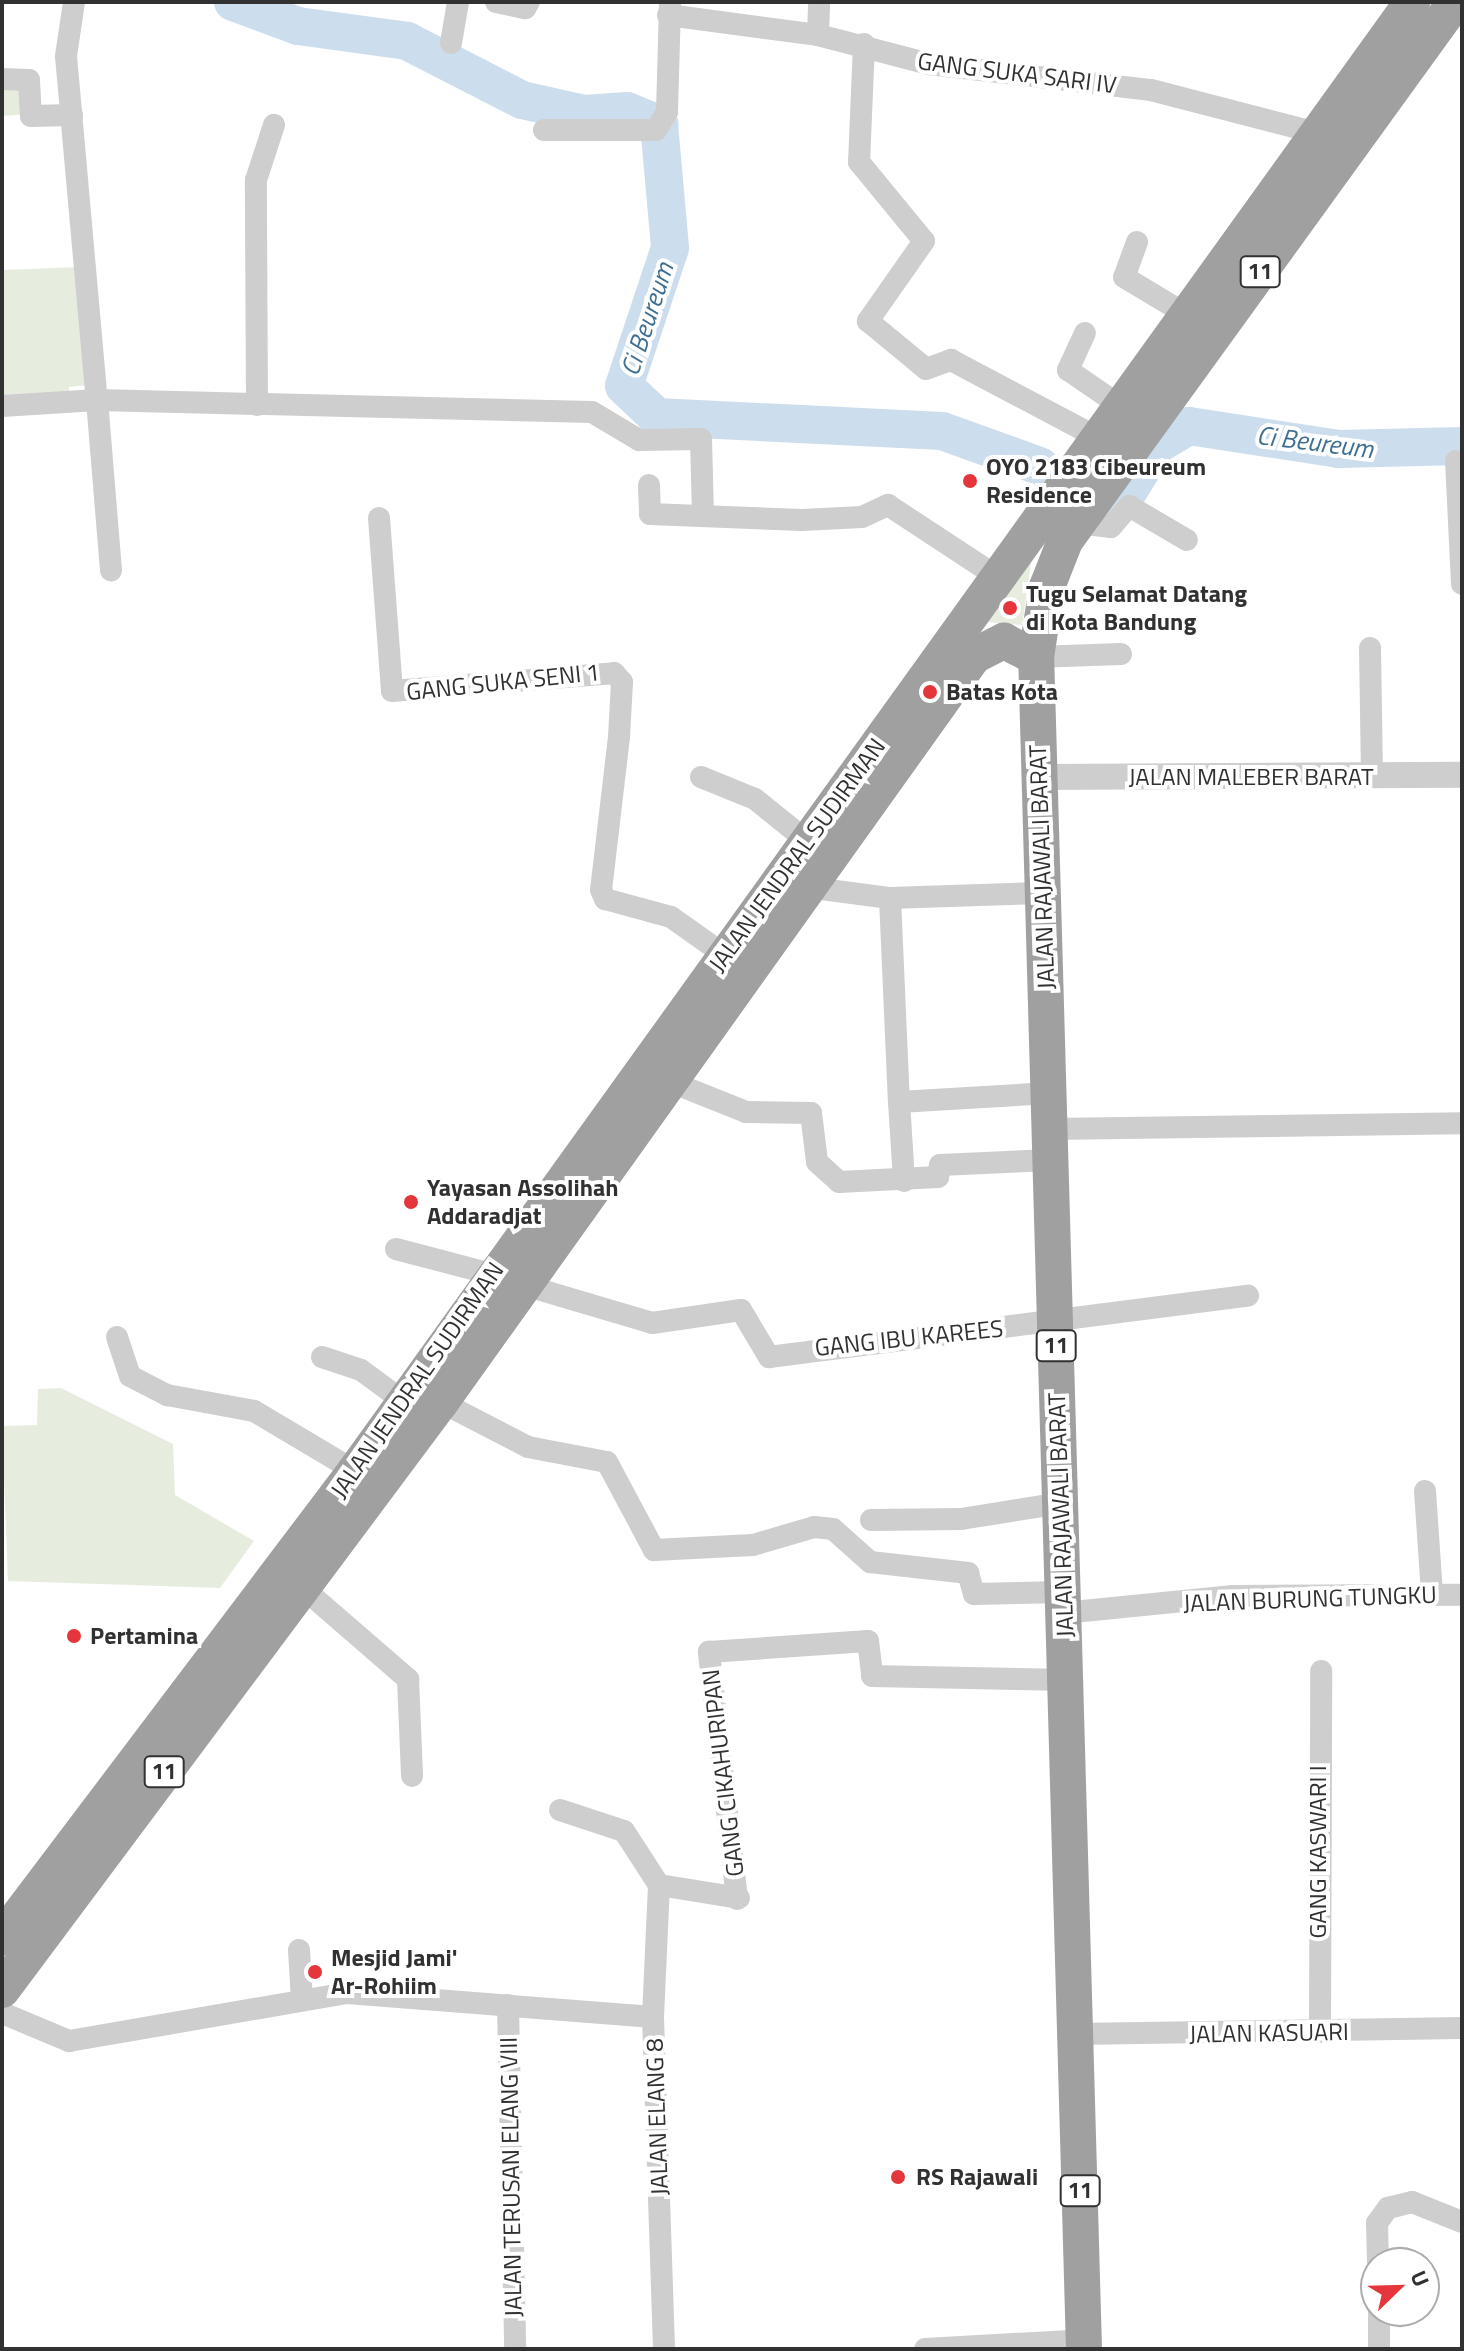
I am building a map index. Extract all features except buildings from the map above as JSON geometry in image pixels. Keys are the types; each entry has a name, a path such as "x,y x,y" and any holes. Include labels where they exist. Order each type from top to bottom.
{"highway":[{"name":"11","path":"1065,524 1102,440 1412,2"},
{"name":"11","path":"1065,524 1455,2"},
{"name":"JALAN JENDRAL SUDIRMAN","path":"291,1580 355,1471 403,1401 671,1082 723,954 999,578 1065,524"},
{"name":"JALAN RAJAWALI BARAT","path":"1065,524 1050,572 1036,657 1084,2345"},
{"name":"JALAN JENDRAL SUDIRMAN","path":"2,1938 194,1704 291,1580 441,1402 507,1280 691,1027 806,887 974,656 1004,641 1036,657"},
{"name":"JALAN JENDRAL SUDIRMAN","path":"2,1990 194,1704"}],"street":[{"path":"74,2 66,56 111,570"},
{"path":"451,43 458,2"},
{"path":"496,2 525,8 529,2"},
{"path":"818,35 819,2"},
{"path":"544,130 662,121 669,8"},
{"name":"GANG SUKA SARI IV","path":"669,8 864,44 929,64 1203,100 1317,133"},
{"path":"864,44 859,162 924,241 868,321 926,369 951,360 1102,440"},
{"path":"2,79 29,80 31,116 72,115"},
{"path":"257,405 256,180 274,125"},
{"path":"1137,242 1124,277 1189,316"},
{"path":"1085,333 1068,370 1125,409"},
{"path":"2,406 179,397 257,405 592,412 639,440 698,438 703,516"},
{"path":"1456,461 1458,585"},
{"path":"649,485 650,514 862,517 888,505 999,578"},
{"path":"1065,524 1111,527 1129,506 1187,540"},
{"name":"GANG SUKA SENI 1","path":"379,518 392,688 594,670 619,677 601,890 605,899 671,917 723,954"},
{"path":"1370,648 1372,777"},
{"path":"1036,657 1121,654"},
{"name":"JALAN MALEBER BARAT","path":"1040,777 1462,775"},
{"path":"701,777 765,805 807,841"},
{"path":"806,887 890,898 1043,893"},
{"path":"890,898 904,1181"},
{"path":"671,1082 746,1112 811,1113 817,1162 832,1180 904,1181 938,1177 940,1165 1050,1145 1462,1123"},
{"path":"899,1102 1049,1093"},
{"path":"396,1249 507,1280"},
{"name":"GANG IBU KAREES","path":"507,1280 652,1323 741,1310 764,1354 1055,1322 1248,1296"},
{"path":"117,1337 130,1376 144,1384 175,1398 254,1411 355,1471"},
{"path":"322,1357 361,1370 403,1401"},
{"name":"JALAN BURUNG TUNGKU","path":"441,1402 528,1447 607,1462 654,1550 753,1545 814,1527 833,1529 870,1562 968,1573 974,1594 1063,1603 1233,1596 1462,1595"},
{"path":"1425,1491 1432,1595"},
{"path":"871,1520 961,1519 1061,1503"},
{"path":"291,1580 408,1679 412,1776"},
{"name":"GANG CIKAHURIPAN","path":"659,1885 738,1898 709,1652 868,1641 872,1676 1065,1680"},
{"name":"GANG KASWARI I","path":"1320,2032 1321,1671"},
{"path":"560,1810 624,1831 659,1885"},
{"name":"JALAN ELANG 8","path":"659,1885 653,2017 664,2349"},
{"path":"299,1950 302,2000"},
{"path":"2,2013 69,2041 347,1993 653,2017"},
{"name":"JALAN TERUSAN ELANG VIII","path":"508,2005 515,2349"},
{"name":"JALAN KASUARI","path":"1076,2034 1462,2028"},
{"path":"1378,2247 1377,2223 1388,2208 1412,2202 1462,2222"},
{"path":"1379,2327 1379,2349"},
{"path":"925,2349 1084,2345"}],"shaded area":[{"path":"2,87 21,87 29,114 2,116"},
{"path":"79,267 89,385 69,387 69,404 2,407 2,270"},
{"path":"1031,562 1022,625 976,621"},
{"path":"61,1388 173,1444 175,1495 254,1541 220,1588 8,1581 2,1426 37,1425 38,1389"}],"waterway":[{"name":"Ci Beureum","path":"233,2 298,26 407,41 522,100 584,114 627,111 659,124 670,248 624,386 657,417 942,431 1040,466"},
{"name":"Ci Beureum","path":"1108,501 1126,495 1157,445 1189,426 1339,449 1462,446"}],"place":[{"name":"OYO 2183 Cibeureum Residence","path":"970,481"},
{"name":"Tugu Selamat Datang di Kota Bandung","path":"1010,608"},
{"name":"Batas Kota","path":"930,692"},
{"name":"Yayasan Assolihah Addaradjat","path":"411,1202"},
{"name":"Pertamina","path":"74,1636"},
{"name":"Mesjid Jami' Ar-Rohiim","path":"315,1972"},
{"name":"RS Rajawali","path":"898,2177"}]}
